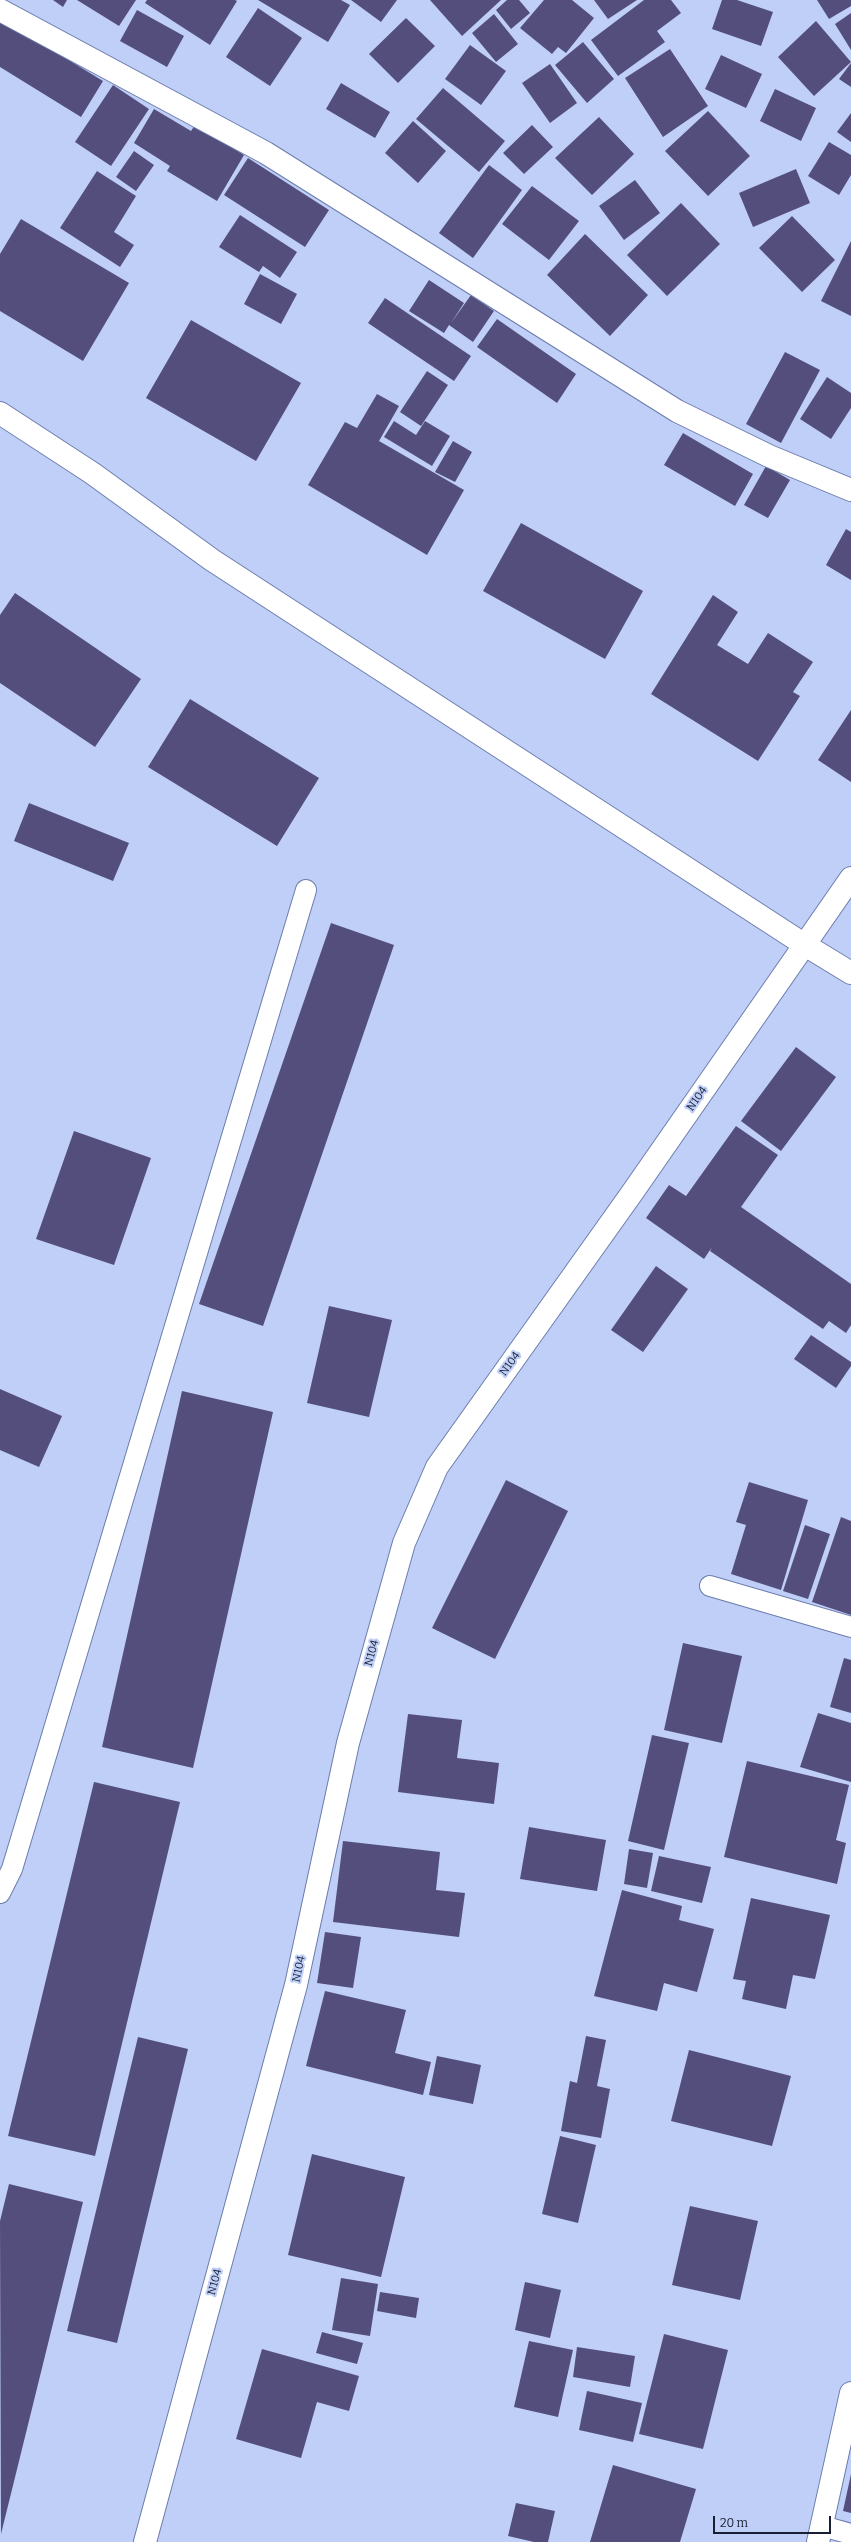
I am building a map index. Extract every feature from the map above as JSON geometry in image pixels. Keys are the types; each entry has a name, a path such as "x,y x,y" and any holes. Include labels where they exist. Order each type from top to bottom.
{"street":[{"path":"0,10 266,153 677,411 769,456 851,490"},
{"path":"0,413 92,473 212,560 805,945 851,973"},
{"name":"N104","path":"145,2542 296,1985 348,1743 404,1543 437,1467 851,878"},
{"path":"820,2534 851,2393"}],"lane":[{"path":"0,1893 12,1869 306,890"},
{"path":"710,1586 851,1627"},
{"path":"820,2534 851,2534"}],"building":[{"path":"53,0 67,0 63,7"},
{"path":"77,0 136,0 119,26"},
{"path":"147,0 237,1 210,45 145,3"},
{"path":"258,0 341,0 350,5 328,42"},
{"path":"351,0 397,0 381,22"},
{"path":"430,0 501,0 462,36"},
{"path":"507,0 519,0 530,13 511,29 496,10"},
{"path":"544,0 572,0 594,18 566,53 558,47 552,54 520,28"},
{"path":"594,0 637,0 608,19"},
{"path":"644,0 671,0 681,13 657,31 665,42 618,76 591,40"},
{"path":"722,0 737,0 773,12 761,46 712,29"},
{"path":"817,0 851,0 851,6 829,19"},
{"path":"258,8 302,38 270,86 226,57"},
{"path":"137,10 184,36 167,67 120,41"},
{"path":"851,13 851,50 835,24"},
{"path":"494,14 518,44 496,62 472,33"},
{"path":"0,18 103,81 81,117 0,67"},
{"path":"406,18 435,46 398,83 369,54"},
{"path":"816,21 851,62 814,96 778,57"},
{"path":"583,42 614,79 587,103 555,65"},
{"path":"470,45 506,71 481,105 445,79"},
{"path":"670,49 708,106 663,137 625,78"},
{"path":"721,55 762,74 746,108 705,89"},
{"path":"851,63 851,87 839,79"},
{"path":"550,64 577,103 550,123 522,83"},
{"path":"341,83 390,112 375,138 326,109"},
{"path":"113,85 149,109 111,166 75,142"},
{"path":"443,88 505,141 479,172 416,119"},
{"path":"775,89 816,108 801,141 760,121"},
{"path":"154,109 191,131 195,125 244,155 217,201 167,171 170,166 134,143"},
{"path":"708,111 750,156 708,196 665,151"},
{"path":"851,113 851,142 837,132"},
{"path":"599,117 634,154 592,195 555,158"},
{"path":"413,121 446,151 418,183 385,153"},
{"path":"532,125 553,147 524,174 503,153"},
{"path":"829,142 851,155 851,175 839,195 808,176"},
{"path":"134,151 154,165 136,191 116,177"},
{"path":"248,158 329,210 305,247 224,195"},
{"path":"489,165 522,190 473,258 439,233"},
{"path":"796,169 810,203 753,227 739,193"},
{"path":"97,171 136,196 114,232 134,245 120,267 60,228"},
{"path":"635,180 660,213 624,240 599,206"},
{"path":"532,186 579,221 549,260 502,224"},
{"path":"681,203 720,244 667,296 627,255"},
{"path":"240,215 297,252 280,278 263,266 259,272 219,247"},
{"path":"792,216 835,260 802,292 759,248"},
{"path":"21,219 129,283 83,361 0,311 0,254"},
{"path":"585,234 648,295 610,336 547,275"},
{"path":"851,241 851,316 821,301"},
{"path":"260,274 297,294 281,324 244,304"},
{"path":"429,280 464,303 451,323 471,295 494,311 473,342 449,325 444,333 409,311"},
{"path":"385,298 471,356 454,381 368,323"},
{"path":"497,319 576,374 557,403 477,347"},
{"path":"191,320 301,383 256,461 146,398"},
{"path":"785,352 820,370 781,443 746,424"},
{"path":"427,371 448,385 421,426 400,412"},
{"path":"827,377 851,393 851,408 831,439 800,419"},
{"path":"377,394 399,406 379,441 464,490 427,555 308,485 345,422 357,428"},
{"path":"394,421 416,435 425,421 450,436 432,466 384,437"},
{"path":"683,433 753,474 735,506 664,465"},
{"path":"453,441 472,452 455,482 435,472"},
{"path":"766,466 790,480 768,518 744,505"},
{"path":"521,523 643,591 605,659 483,591"},
{"path":"846,529 851,532 851,580 826,565"},
{"path":"15,593 141,679 95,747 0,683 0,615"},
{"path":"713,595 738,612 717,645 748,664 768,633 813,662 793,692 800,696 758,761 651,694"},
{"path":"190,699 319,778 277,846 148,767"},
{"path":"851,710 851,782 818,760"},
{"path":"29,803 129,843 113,881 14,841"},
{"path":"331,923 394,945 263,1326 199,1304"},
{"path":"796,1047 836,1077 781,1151 741,1121"},
{"path":"736,1126 778,1155 741,1207 851,1284 851,1325 846,1333 829,1321 823,1329 710,1251 712,1247 704,1259 646,1218 669,1185 686,1196"},
{"path":"74,1131 151,1158 114,1265 36,1239"},
{"path":"656,1266 688,1289 643,1352 611,1330"},
{"path":"329,1306 392,1320 369,1417 307,1403"},
{"path":"811,1335 851,1362 851,1366 836,1388 794,1359"},
{"path":"0,1389 62,1416 39,1467 0,1450"},
{"path":"182,1391 273,1412 193,1768 102,1747"},
{"path":"506,1480 568,1511 495,1659 432,1628"},
{"path":"749,1482 808,1500 781,1590 731,1574 746,1525 736,1522"},
{"path":"841,1517 851,1521 851,1615 812,1602"},
{"path":"805,1525 830,1534 808,1599 783,1591"},
{"path":"683,1643 742,1656 722,1743 664,1730"},
{"path":"844,1658 851,1660 851,1713 830,1707"},
{"path":"818,1713 851,1723 851,1782 800,1767"},
{"path":"408,1714 462,1720 457,1758 499,1763 494,1804 398,1792"},
{"path":"652,1735 689,1743 664,1850 628,1841"},
{"path":"747,1761 849,1785 836,1840 846,1843 837,1884 724,1857"},
{"path":"94,1782 180,1802 95,2156 8,2136"},
{"path":"529,1827 606,1840 597,1891 520,1879"},
{"path":"343,1841 440,1852 436,1890 465,1893 459,1937 333,1922"},
{"path":"629,1849 653,1853 647,1888 624,1884"},
{"path":"659,1856 711,1867 702,1903 651,1891"},
{"path":"622,1890 682,1906 679,1920 714,1929 697,1992 664,1983 657,2011 594,1996"},
{"path":"751,1898 830,1915 815,1979 793,1975 786,2009 742,1999 746,1981 733,1979"},
{"path":"325,1932 361,1937 353,1988 317,1983"},
{"path":"325,1991 406,2010 395,2053 431,2062 423,2095 306,2066"},
{"path":"586,2036 606,2040 597,2086 610,2089 601,2138 561,2131 570,2081 577,2083"},
{"path":"138,2037 188,2049 117,2343 67,2331"},
{"path":"689,2050 791,2076 772,2146 671,2121"},
{"path":"437,2056 481,2065 473,2104 429,2095"},
{"path":"560,2136 596,2145 578,2223 542,2214"},
{"path":"312,2154 405,2177 381,2277 288,2255"},
{"path":"9,2184 83,2202 1,2534 0,2221"},
{"path":"690,2206 758,2221 740,2300 672,2285"},
{"path":"341,2278 378,2284 370,2336 332,2330"},
{"path":"525,2282 561,2290 550,2338 515,2330"},
{"path":"380,2292 419,2298 416,2318 377,2311"},
{"path":"322,2332 363,2343 357,2364 316,2353"},
{"path":"664,2334 728,2350 703,2449 639,2434"},
{"path":"529,2341 573,2350 558,2417 514,2407"},
{"path":"577,2347 635,2356 630,2387 573,2377"},
{"path":"262,2349 359,2376 349,2411 317,2402 301,2458 236,2439"},
{"path":"587,2391 642,2403 633,2442 579,2430"},
{"path":"613,2465 696,2489 680,2542 590,2542"},
{"path":"851,2474 851,2513 843,2511"},
{"path":"516,2503 555,2511 548,2542 534,2542 508,2536"}]}
